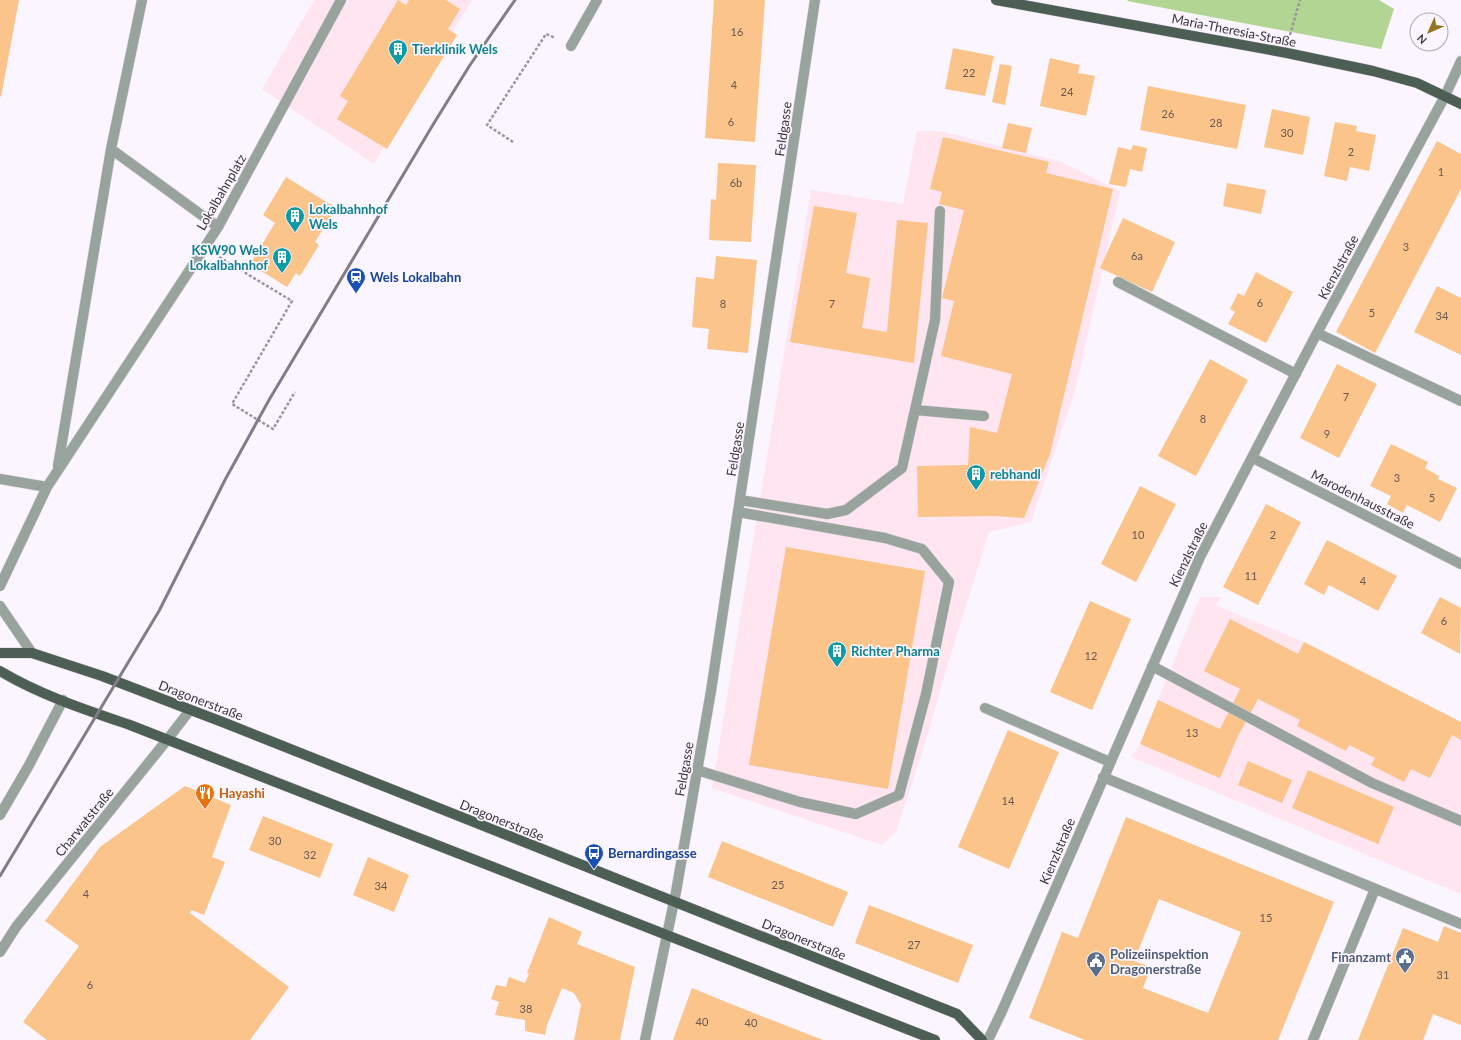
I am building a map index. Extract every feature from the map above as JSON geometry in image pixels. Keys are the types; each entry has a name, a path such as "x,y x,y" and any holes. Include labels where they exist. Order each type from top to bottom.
{"main road":[{"name":"Maria-Theresia-Straße","path":"996,0 1287,53 1373,71 1417,83 1461,104"},
{"name":"Dragonerstraße","path":"0,652 32,654 102,676 674,901 958,1014 982,1040"},
{"path":"0,671 21,684 936,1040"}],"street":[{"name":"Lokalbahnplatz","path":"58,470 111,149 142,0"},
{"name":"Lokalbahnplatz","path":"0,586 48,487 218,227 341,0"},
{"path":"571,46 597,0"},
{"name":"Feldgasse","path":"674,901 711,691 815,0"},
{"name":"Kienzlstraße","path":"988,1040 1200,557 1317,333 1445,96 1461,61"},
{"path":"111,149 218,227"},
{"path":"740,500 827,514 846,510 902,468 934,320 940,211"},
{"path":"1118,282 1296,374"},
{"path":"1317,333 1461,400"},
{"path":"915,410 984,416"},
{"name":"Marodenhausstraße","path":"1253,458 1461,564"},
{"path":"0,479 48,487"},
{"path":"697,770 800,802 856,814 899,795 926,694 948,582 922,549 885,538 738,512"},
{"path":"0,606 32,654"},
{"path":"1152,666 1372,783 1461,821"},
{"path":"0,815 63,700"},
{"path":"985,708 1110,762"},
{"name":"Charwatstraße","path":"0,952 16,927 168,740 190,710"},
{"path":"1103,777 1461,924"},
{"path":"1313,1040 1375,889"},
{"path":"645,1040 674,901"}],"path":[{"path":"1287,53 1300,0"},
{"path":"513,142 487,125 546,34 571,46"},
{"path":"204,247 292,301 232,404 273,428 295,392"}],"shaded area":[{"path":"314,0 472,0 374,164 262,89"},
{"path":"917,131 940,131 1059,161 1120,191 1075,391 1031,522 989,532 945,673 928,734 896,832 882,845 712,788 811,190 903,204"},
{"path":"1200,597 1222,597 1215,605 1304,642 1461,722 1461,894 1131,757 1140,744"}],"green space":[{"path":"1379,0 1394,9 1381,49 1127,1"}],"building":[{"path":"0,0 19,0 1,97 0,96"},
{"name":"Tierklinik Wels","path":"398,0 406,5 409,0 446,0 460,9 448,29 457,35 387,149 337,119 348,101 340,96"},
{"path":"714,0 765,0 755,142 705,138"},
{"path":"953,48 994,56 985,96 945,89"},
{"path":"1050,58 1080,65 1078,73 1095,76 1086,116 1040,106"},
{"path":"1000,64 1012,66 1005,105 992,102"},
{"path":"1148,86 1246,105 1237,149 1140,130"},
{"path":"1272,109 1310,117 1303,155 1264,147"},
{"path":"1335,122 1357,126 1356,131 1376,135 1369,171 1350,167 1347,181 1324,176"},
{"path":"1008,123 1032,128 1026,153 1002,148"},
{"path":"943,137 1049,162 1046,173 1113,189 1050,454 1024,518 995,516 918,517 917,466 968,465 970,427 997,433 1012,374 941,356 954,301 942,298 964,210 939,204 942,192 930,189"},
{"path":"1437,141 1461,154 1461,189 1375,353 1336,332"},
{"path":"1133,145 1147,148 1142,172 1130,169 1126,187 1109,184 1118,147 1131,150"},
{"path":"718,163 756,165 751,242 709,240 711,199 716,200"},
{"name":"Lokalbahnhof Wels","path":"286,177 336,208 315,242 319,245 300,276 296,273 287,287 250,264 275,223 263,215"},
{"path":"1227,183 1266,190 1261,214 1223,206"},
{"path":"814,206 857,213 846,273 870,278 862,328 887,332 897,220 928,223 914,363 790,342"},
{"path":"1123,218 1175,242 1152,292 1100,268"},
{"path":"716,256 757,260 748,353 707,349 709,329 692,327 696,277 714,279"},
{"path":"1256,272 1293,292 1266,343 1228,324 1235,312 1230,309 1238,293 1244,296"},
{"path":"1437,286 1461,298 1461,355 1414,332"},
{"path":"1210,359 1248,380 1196,476 1158,456"},
{"path":"1337,364 1377,384 1339,458 1300,438"},
{"path":"1391,444 1428,462 1425,468 1439,476 1438,479 1457,488 1440,522 1407,505 1403,513 1387,504 1391,496 1370,486"},
{"path":"1140,486 1176,504 1136,582 1101,564"},
{"path":"1266,504 1301,522 1258,605 1223,587"},
{"path":"1327,540 1397,576 1378,611 1329,585 1324,595 1304,584"},
{"name":"Richter Pharma","path":"786,547 925,571 888,789 749,765"},
{"path":"1440,597 1461,608 1460,654 1421,633"},
{"path":"1090,601 1131,619 1092,710 1050,692"},
{"path":"1230,619 1298,654 1304,642 1461,722 1461,740 1452,735 1430,778 1411,769 1404,782 1371,765 1375,758 1349,745 1346,751 1297,726 1300,720 1258,699 1238,736 1220,778 1140,744 1158,700 1220,729 1240,689 1204,671"},
{"path":"1008,730 1059,752 1009,869 958,847"},
{"path":"1248,761 1292,780 1282,803 1238,785"},
{"path":"1308,770 1394,807 1378,844 1292,808"},
{"path":"185,786 231,805 212,857 225,862 204,915 191,910 190,913 289,987 250,1040 47,1040 23,1022 79,946 45,921 100,847"},
{"path":"263,816 333,844 320,878 249,850"},
{"path":"1126,817 1334,902 1278,1040 1085,1040 1029,1018 1062,932 1078,938","holes":["1159,899 1241,932 1208,1013 1143,988 1151,967 1134,961"]},
{"path":"722,841 848,892 833,927 708,877"},
{"path":"368,857 409,875 394,912 353,895"},
{"path":"869,905 973,945 958,983 855,943"},
{"path":"549,917 582,932 577,944 635,967 620,1040 574,1040 581,1005 574,993 562,988 547,1025 545,1035 525,1031 525,1020 495,1015 499,1002 491,999 496,985 506,987 509,977 525,983 529,974 527,973"},
{"name":"Finanzamt","path":"1444,926 1461,933 1461,1025 1433,1014 1423,1040 1358,1040 1403,928 1438,942"},
{"path":"692,988 731,1004 823,1040 673,1040"}],"railway":[{"path":"0,876 159,611 226,478 269,400 434,123 470,65 515,0"}],"place":[{"name":"Tierklinik Wels","path":"398,66"},
{"name":"Lokalbahnhof Wels","path":"295,233"},
{"name":"KSW90 Wels Lokalbahnhof","path":"282,274"},
{"name":"Wels Lokalbahn","path":"356,294"},
{"name":"rebhandl","path":"976,491"},
{"name":"Richter Pharma","path":"837,668"},
{"name":"Hayashi","path":"205,810"},
{"name":"Bernardingasse","path":"594,870"},
{"name":"Finanzamt","path":"1405,974"},
{"name":"Polizeiinspektion Dragonerstraße","path":"1096,978"}]}
